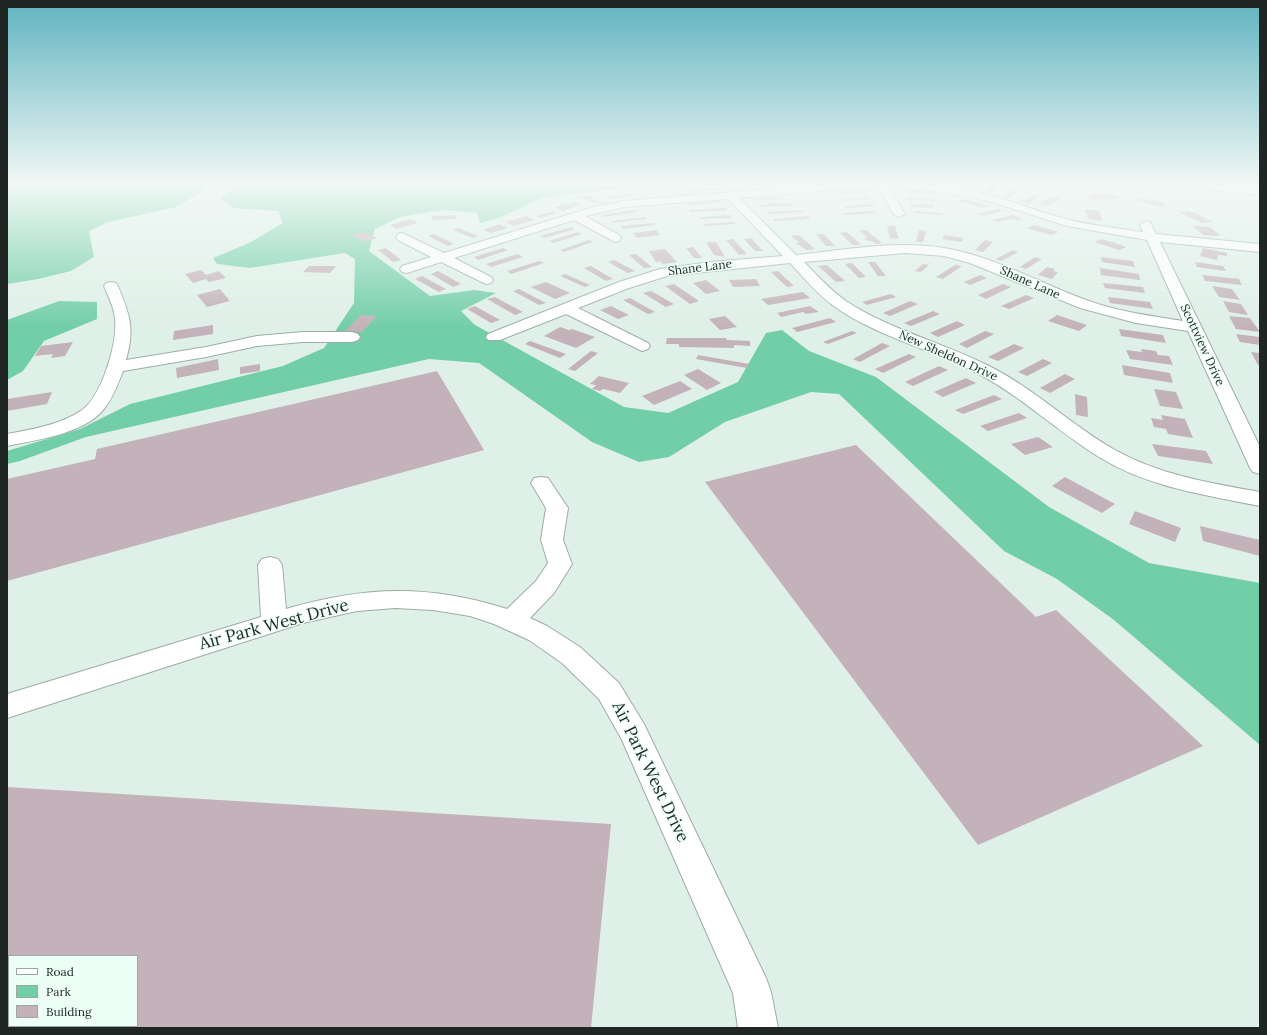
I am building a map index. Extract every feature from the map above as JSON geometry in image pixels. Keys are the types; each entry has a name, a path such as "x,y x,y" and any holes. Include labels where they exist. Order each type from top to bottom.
{"street":[{"path":"407,269 527,231"},
{"path":"603,231 615,238"},
{"name":"New Sheldon Drive","path":"766,231 827,293 859,316 877,326 997,376 1041,405 1092,443 1129,464 1184,484 1260,499"},
{"path":"1120,231 1260,248"},
{"name":"Scottview Drive","path":"1149,231 1260,468"},
{"path":"402,237 486,280"},
{"name":"Shane Lane","path":"494,337 624,285 665,272 710,266 905,249 944,252 982,262 1085,305 1136,318 1193,327"},
{"path":"7,440 70,424 90,413 103,398 121,344 123,319 111,286"},
{"path":"566,308 642,346"},
{"path":"114,367 206,352 257,341 303,337 352,336"},
{"path":"511,621 546,587 560,564 552,540 557,508 541,483"},
{"path":"270,565 274,622"},
{"name":"Air Park West Drive","path":"7,706 274,622 302,614 357,602 396,599 433,601 471,606 511,621 538,633 571,656 609,691 613,697 634,733 752,992 758,1028"}],"green space":[{"path":"7,231 89,231 94,257 71,271 38,279 7,284"},
{"path":"269,231 374,231 369,251 430,296 474,290 496,293 461,311 475,325 624,407 668,413 738,382 766,333 782,330 809,351 876,377 1049,507 1149,563 1260,583 1260,745 1114,620 1057,579 1004,551 839,394 811,392 725,422 669,457 639,462 592,442 479,363 429,359 86,437 20,461 7,464 7,451 80,429 130,404 283,366 324,348 354,303 355,259 345,253 250,268 217,264 213,258 249,243"},
{"path":"59,301 97,302 97,319 44,341 23,371 7,380 7,320"}],"building":[{"path":"456,231 467,231 479,236 473,238"},
{"path":"556,231 567,231 545,238 540,236"},
{"path":"657,231 661,235 637,238 633,233"},
{"path":"860,231 868,231 882,243 876,244 864,238 868,238"},
{"path":"888,231 897,231 899,239 890,238"},
{"path":"919,231 926,231 923,242 916,242"},
{"path":"1038,231 1059,232 1051,235"},
{"path":"1199,231 1215,231 1221,236 1203,235"},
{"path":"364,232 377,238 364,242 351,235"},
{"path":"578,232 582,234 553,243 549,241"},
{"path":"847,232 861,245 853,245 840,233"},
{"path":"434,234 454,244 448,246 428,236"},
{"path":"816,234 824,234 835,246 826,246"},
{"path":"799,235 815,249 807,250 795,243 800,243 791,236"},
{"path":"944,235 964,238 962,242 942,239"},
{"path":"751,238 763,251 755,251 744,239"},
{"path":"733,239 747,254 739,255 726,240"},
{"path":"1102,239 1127,247 1119,250 1094,242"},
{"path":"589,240 593,242 564,252 560,250"},
{"path":"985,240 993,242 983,252 975,250"},
{"path":"706,242 716,242 725,257 714,255"},
{"path":"693,247 702,258 694,258 686,248"},
{"path":"386,248 401,260 393,262 378,250"},
{"path":"503,248 508,250 478,260 474,257"},
{"path":"1203,248 1227,253 1227,256 1218,255 1217,260 1200,256"},
{"path":"665,249 677,262 663,264 660,261 656,262 649,251"},
{"path":"1013,250 1018,252 1001,261 996,259"},
{"path":"518,254 523,257 491,267 486,264"},
{"path":"636,254 652,267 644,268 629,255"},
{"path":"1035,257 1042,259 1026,269 1020,267"},
{"path":"1101,257 1133,261 1135,267 1102,262"},
{"path":"614,260 635,271 628,273 608,262"},
{"path":"539,261 544,263 511,274 507,271"},
{"path":"868,262 875,262 886,276 878,276"},
{"path":"1195,262 1223,266 1226,271 1197,267"},
{"path":"852,263 866,277 859,278 845,264"},
{"path":"923,264 929,265 921,272 915,271"},
{"path":"827,265 845,281 836,282 818,266"},
{"path":"955,265 962,266 943,279 936,277"},
{"path":"309,266 336,266 330,273 303,272"},
{"path":"591,266 613,279 606,281 584,268"},
{"path":"1047,267 1055,269 1053,271 1058,272 1052,279 1038,275"},
{"path":"1100,268 1139,274 1140,280 1101,275"},
{"path":"201,270 206,275 219,271 226,278 209,282 206,279 193,283 185,274"},
{"path":"438,271 461,284 453,287 431,274"},
{"path":"778,271 794,286 787,287 771,272"},
{"path":"565,274 590,285 585,287 560,276"},
{"path":"980,275 987,278 970,285 964,282"},
{"path":"1202,275 1239,279 1242,285 1205,281"},
{"path":"422,276 446,289 439,292 415,279"},
{"path":"756,279 760,286 733,287 729,280"},
{"path":"706,280 720,291 706,294 693,283"},
{"path":"546,282 570,293 555,299 531,287"},
{"path":"1103,283 1143,287 1145,293 1105,288"},
{"path":"674,284 699,301 690,304 665,286"},
{"path":"1003,284 1011,287 986,299 978,295"},
{"path":"1212,286 1232,289 1240,300 1219,297"},
{"path":"220,289 230,301 207,307 197,295"},
{"path":"519,289 546,303 539,305 513,291"},
{"path":"651,291 674,304 666,307 643,293"},
{"path":"803,292 810,298 768,305 761,299"},
{"path":"891,294 896,297 867,305 862,302"},
{"path":"1026,295 1034,298 1009,309 1001,306"},
{"path":"495,297 523,312 515,315 487,299"},
{"path":"1108,297 1150,302 1153,309 1110,303"},
{"path":"630,298 655,312 648,314 623,300"},
{"path":"910,301 918,304 890,316 883,313"},
{"path":"1223,301 1241,304 1248,315 1229,312"},
{"path":"475,306 500,320 491,323 467,309"},
{"path":"611,306 629,315 618,319 600,310"},
{"path":"810,306 819,312 806,314 803,312 781,317 777,313"},
{"path":"933,311 940,314 911,326 904,323"},
{"path":"361,315 377,316 362,332 345,331"},
{"path":"1057,315 1087,325 1079,331 1048,321"},
{"path":"725,316 737,327 720,330 709,319"},
{"path":"1229,316 1250,318 1260,332 1236,329"},
{"path":"830,318 836,322 797,332 792,328"},
{"path":"957,321 965,325 938,337 930,333"},
{"path":"213,325 213,334 173,340 174,331"},
{"path":"560,327 569,330 572,329 595,337 576,348 544,336"},
{"path":"1119,329 1163,335 1166,343 1121,336"},
{"path":"852,331 857,333 828,344 823,342"},
{"path":"985,331 994,334 967,348 959,344"},
{"path":"1236,334 1260,337 1260,345 1240,342"},
{"path":"667,338 726,338 727,340 750,341 750,346 734,345 734,348 679,347 679,344 666,344"},
{"path":"530,341 566,354 560,358 525,344"},
{"path":"73,342 65,356 51,358 53,354 35,356 41,346"},
{"path":"882,343 890,346 860,362 853,359"},
{"path":"1014,344 1024,348 998,361 988,357"},
{"path":"1141,349 1156,351 1158,355 1169,356 1173,365 1130,359 1126,350 1142,352"},
{"path":"591,351 598,353 575,371 568,369"},
{"path":"1251,352 1260,353 1260,365 1258,365"},
{"path":"909,354 916,357 883,373 875,369"},
{"path":"698,355 749,364 747,368 696,359"},
{"path":"218,359 219,370 177,378 176,368"},
{"path":"1043,359 1052,363 1027,376 1018,372"},
{"path":"260,364 260,371 240,374 240,367"},
{"path":"1122,365 1170,373 1173,383 1124,375"},
{"path":"939,366 948,370 913,386 905,382"},
{"path":"698,369 721,383 707,390 684,375"},
{"path":"437,371 484,450 7,581 7,479 95,459 97,449"},
{"path":"1065,374 1075,379 1050,393 1040,388"},
{"path":"599,376 629,383 620,393 603,389 600,391 592,389 596,385 590,384"},
{"path":"966,378 976,383 943,397 934,392"},
{"path":"680,381 692,389 654,405 642,396"},
{"path":"1154,389 1176,392 1183,409 1160,406"},
{"path":"52,392 47,404 7,411 7,399"},
{"path":"1075,394 1087,397 1088,417 1076,415"},
{"path":"994,395 1002,399 963,414 955,410"},
{"path":"1019,413 1027,418 988,431 980,426"},
{"path":"1161,415 1185,419 1193,438 1168,434 1166,429 1154,427 1151,418 1163,420"},
{"path":"1038,437 1053,447 1025,455 1011,444"},
{"path":"1152,444 1206,451 1213,464 1158,456"},
{"path":"856,445 1036,617 1056,610 1203,746 978,845 705,482"},
{"path":"1065,477 1115,504 1102,513 1052,486"},
{"path":"1135,511 1181,528 1175,542 1129,524"},
{"path":"1200,526 1260,540 1260,556 1203,541"},
{"path":"7,787 611,824 591,1028 7,1028"}]}
